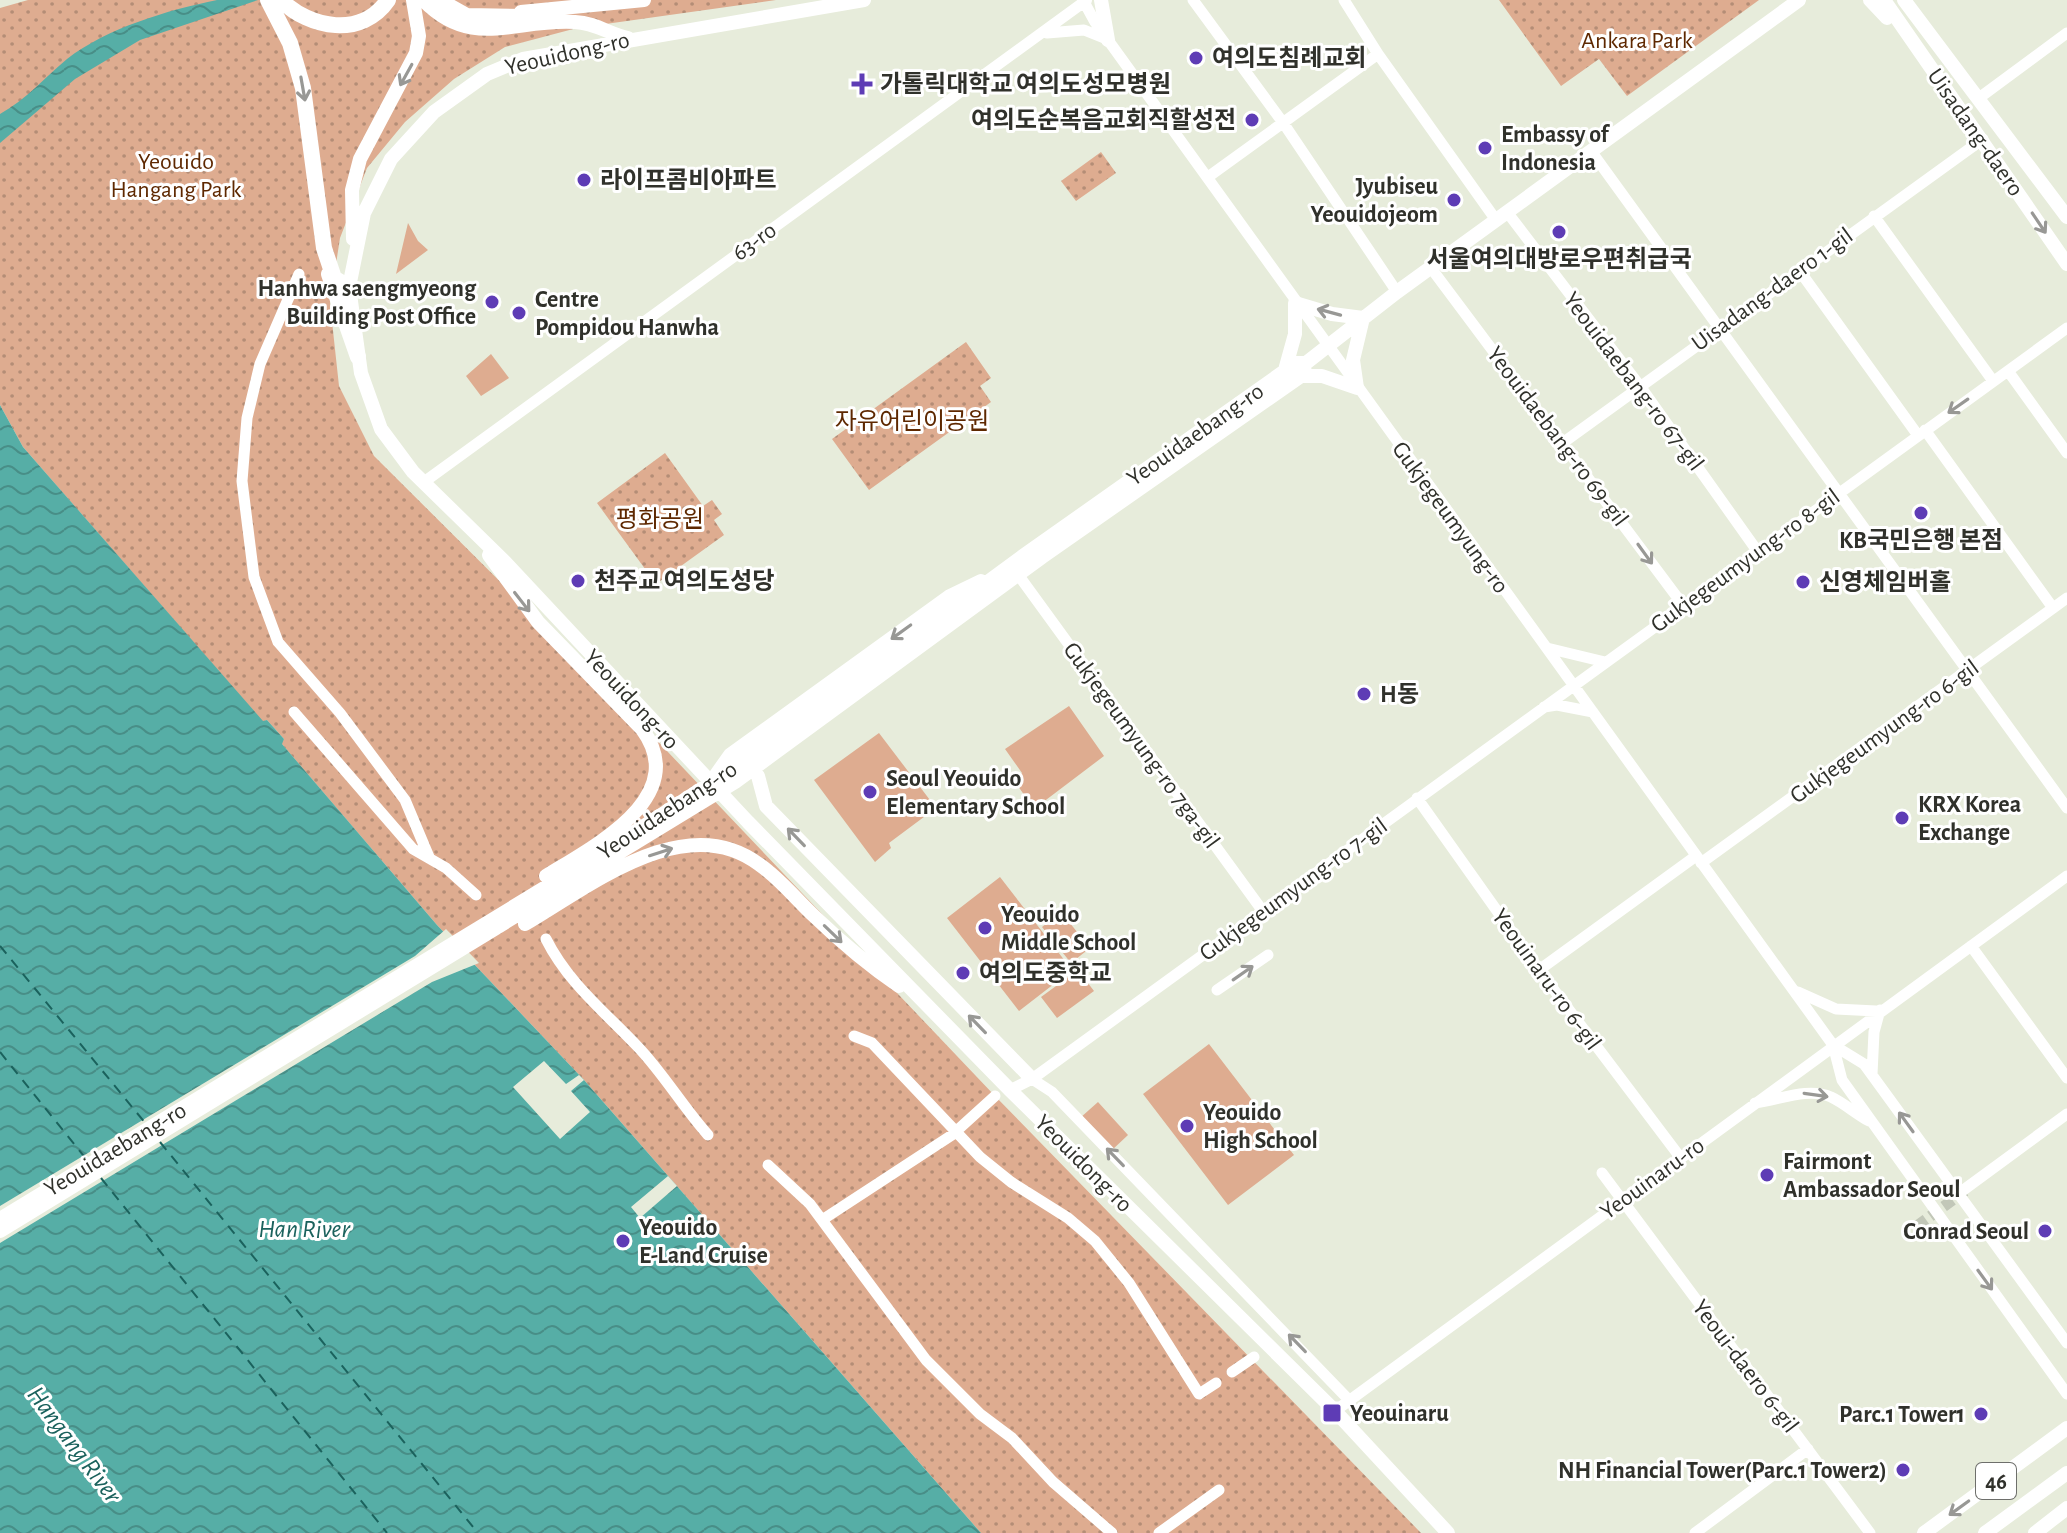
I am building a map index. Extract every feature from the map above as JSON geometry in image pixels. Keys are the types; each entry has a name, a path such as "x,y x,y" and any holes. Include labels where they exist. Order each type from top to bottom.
{"highway":[{"path":"268,0 305,19 335,26 368,19 388,0"},
{"path":"283,9 303,88 323,258 358,357"},
{"path":"318,218 330,269 340,284 349,287"}],"main road":[{"path":"353,255 352,190 370,134 412,68 419,36 413,0"},
{"path":"423,0 436,14 465,28 495,29 572,21 602,26 628,38"},
{"path":"440,0 455,10 481,17 567,13 599,16 628,38"},
{"path":"455,10 505,13 644,0"},
{"name":"Yeouidong-ro","path":"864,0 543,54 504,65 468,86 434,112 400,148 375,185 353,255 349,287 358,357 368,398 381,429 424,482 460,516 711,783 926,1005 1335,1411 1448,1533"},
{"path":"1101,0 1108,40"},
{"name":"Yeouidaebang-ro","path":"0,1219 737,766 969,604 1034,563 1304,370 1327,347 1397,292 1799,0"},
{"path":"1870,0 1888,19 1898,22"},
{"name":"Uisadang-daero","path":"1884,0 2067,264"},
{"name":"Uisadang-daero","path":"1904,0 2067,217"},
{"path":"1285,370 1295,334 1295,303 1332,314 1363,318 1353,360 1357,388 1304,370"},
{"name":"Yeouidaebang-ro","path":"969,604 1015,563 1285,370 1296,363 1304,370"},
{"path":"460,516 538,622 648,738 656,764 653,788 647,800 584,852 505,901 469,933"},
{"path":"711,783 730,755 950,596 1015,563"},
{"path":"727,799 1012,592 1034,563"},
{"path":"0,1231 735,782 969,604"},
{"path":"693,764 730,755"},
{"path":"758,776 766,806 1032,1079"},
{"path":"466,949 499,939 639,860 685,845 715,846 755,861 859,959 926,1005"},
{"name":"46","path":"1924,1533 2067,1428"},
{"path":"1985,1533 2067,1473"},
{"path":"2035,1533 2067,1508"}],"street":[{"path":"1193,0 1284,124 1397,292"},
{"name":"Yeouidaebang-ro 67-gil","path":"1344,0 1378,54 1502,216 1640,386 1758,552"},
{"name":"Gukjegeumyung-ro","path":"1084,1 1108,40 1295,303 1833,1045 1842,1080 2067,1394"},
{"name":"63-ro","path":"424,482 1084,1"},
{"path":"1041,35 1067,29 1084,30 1108,40"},
{"path":"1979,98 2067,33"},
{"path":"1208,177 1378,54"},
{"name":"Uisadang-daero 1-gil","path":"1564,442 1983,139"},
{"path":"1591,151 2067,808"},
{"path":"1874,216 1993,381"},
{"name":"Yeouidaebang-ro 69-gil","path":"1431,268 1683,605"},
{"path":"1799,270 2053,608"},
{"path":"299,274 260,364 247,418 242,492 254,577 278,642 340,713 405,800 429,857"},
{"name":"Gukjegeumyung-ro 8-gil","path":"1573,685 2067,328"},
{"path":"2008,371 2067,453"},
{"name":"Gukjegeumyung-ro 7ga-gil","path":"1022,580 1262,910"},
{"name":"Gukjegeumyung-ro 6-gil","path":"1698,860 2067,598"},
{"path":"1546,647 1570,656 1605,662"},
{"name":"Gukjegeumyung-ro 7-gil","path":"1010,1090 1032,1079 1573,685"},
{"path":"1539,707 1557,705 1593,712"},
{"path":"294,712 413,849 429,857 476,895"},
{"name":"Yeouinaru-ro 6-gil","path":"1417,798 1539,970 1680,1157"},
{"path":"1539,970 1698,860"},
{"name":"Yeouinaru-ro","path":"1335,1411 2067,876"},
{"path":"546,939 570,978 639,1047 679,1103 708,1135"},
{"path":"1971,946 2067,1078"},
{"path":"1217,990 1268,955"},
{"path":"1793,989 1836,1009 1865,1013 1880,1010 1874,1032 1872,1075"},
{"path":"854,1036 872,1043 993,1169 1068,1218 1095,1241 1129,1283 1199,1394 1216,1383"},
{"name":"Gukjegeumyung-ro","path":"1833,1045 1864,1064 2067,1343"},
{"path":"1032,1079 1052,1092 1349,1400"},
{"path":"1755,1103 1787,1099 1798,1094 1821,1094 1872,1123"},
{"path":"822,1220 956,1131 995,1096"},
{"path":"1958,1194 2067,1114"},
{"path":"768,1165 822,1220 926,1360 980,1414 1012,1438 1053,1482 1112,1533"},
{"name":"Yeoui-daero 6-gil","path":"1602,1173 1870,1533"},
{"path":"1232,1372 1254,1357"},
{"path":"1695,1533 1808,1449"},
{"path":"1159,1533 1219,1490"}],"green space":[{"name":"Yeouido Hangang Park","path":"28,0 776,0 577,28 505,47 454,79 405,122 367,168 340,238 330,303 339,386 374,456 609,690 995,1096 1421,1533 981,1533 584,1080 437,925 281,743 284,739 267,720 263,722 23,447 0,405 0,8"},
{"name":"Ankara Park","path":"1499,0 1759,0 1627,96 1599,59 1561,86"},
{"path":"1101,152 1116,173 1076,201 1061,181"},
{"path":"408,223 418,241 428,250 396,274"},
{"name":"자유어린이공원","path":"966,342 991,378 980,386 991,402 869,490 832,439"},
{"path":"491,354 509,378 481,396 466,376"},
{"name":"평화공원","path":"665,453 703,506 712,500 722,514 714,520 724,535 656,584 597,503"},
{"path":"1069,706 1104,756 1034,809 1013,779 1022,773 1005,749"},
{"path":"879,733 936,808 889,843 891,848 875,862 814,780"},
{"path":"1000,877 1072,970 1019,1011 947,918"},
{"path":"1061,912 1090,948 1071,963 1042,927"},
{"path":"1078,970 1094,991 1057,1018 1041,997"},
{"path":"1209,1044 1294,1155 1228,1205 1143,1094"},
{"path":"1098,1102 1128,1135 1111,1151 1080,1118"}],"water":[{"path":"217,0 258,0 140,40 75,79 0,143 0,114 19,102 83,48 119,29"},
{"name":"Han River","path":"0,405 23,447 263,721 267,720 284,739 282,744 437,925 584,1080 981,1533 0,1533"}],"pier":[{"path":"446,929 479,963 432,982 0,1243 0,1206 415,956"},
{"path":"544,1061 566,1084 579,1075 584,1080 571,1091 590,1112 560,1139 513,1087"},
{"path":"668,1176 677,1186 640,1218 631,1207"}],"ferry route":[{"path":"0,946 146,1124"},
{"path":"0,1052 87,1160"},
{"path":"160,1142 478,1533"},
{"path":"101,1178 387,1533"}],"tunnel":[{"path":"1917,1226 1965,1191"}],"place":[{"name":"여의도침례교회","path":"1196,58"},
{"name":"가톨릭대학교 여의도성모병원","path":"862,84"},
{"name":"여의도순복음교회직할성전","path":"1252,120"},
{"name":"Embassy of Indonesia","path":"1485,148"},
{"name":"라이프콤비아파트","path":"584,180"},
{"name":"Jyubiseu Yeouidojeom","path":"1454,200"},
{"name":"서울여의대방로우편취급국","path":"1559,232"},
{"name":"Hanhwa saengmyeong Building Post Office","path":"492,302"},
{"name":"Centre Pompidou Hanwha","path":"519,313"},
{"name":"KB국민은행 본점","path":"1921,513"},
{"name":"천주교 여의도성당","path":"578,581"},
{"name":"신영체임버홀","path":"1803,582"},
{"name":"H동","path":"1364,694"},
{"name":"Seoul Yeouido Elementary School","path":"870,792"},
{"name":"KRX Korea Exchange","path":"1902,818"},
{"name":"Yeouido Middle School","path":"985,928"},
{"name":"여의도중학교","path":"963,973"},
{"name":"Yeouido High School","path":"1187,1126"},
{"name":"Fairmont Ambassador Seoul","path":"1767,1175"},
{"name":"Conrad Seoul","path":"2045,1231"},
{"name":"Yeouido E-Land Cruise","path":"623,1241"},
{"name":"Yeouinaru","path":"1332,1413"},
{"name":"Parc.1 Tower1","path":"1981,1414"},
{"name":"NH Financial Tower(Parc.1 Tower2)","path":"1903,1470"}],"water label":[{"name":"Hangang River","path":"75,1444"}]}
